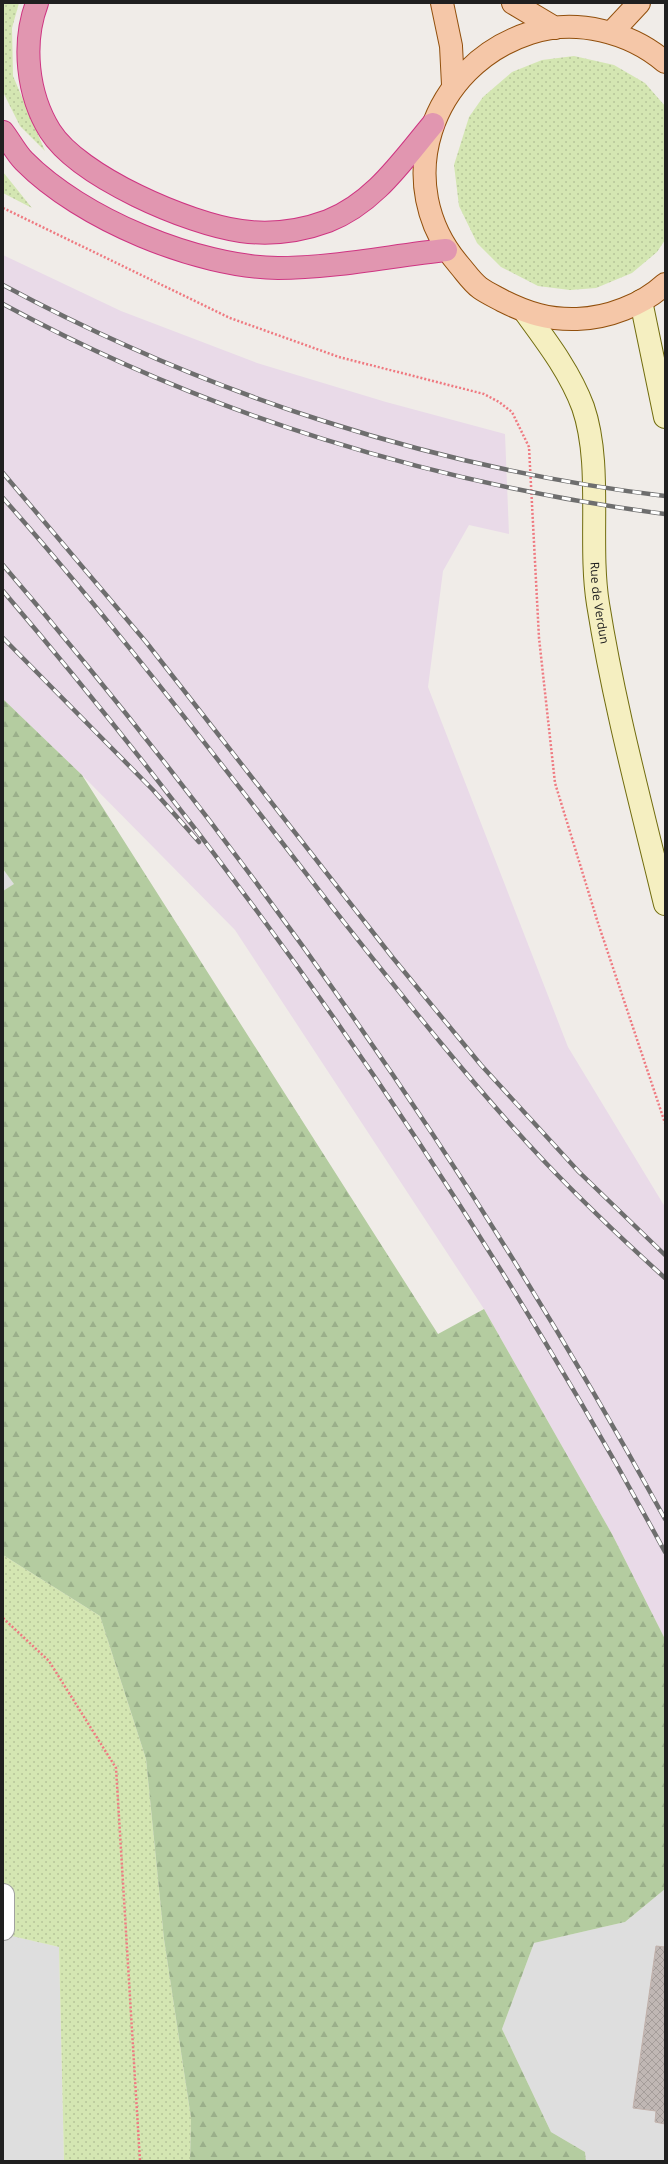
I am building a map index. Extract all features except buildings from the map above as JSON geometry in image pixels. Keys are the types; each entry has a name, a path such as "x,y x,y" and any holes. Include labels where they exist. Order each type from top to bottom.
{"highway":[{"path":"37,3 29,32 29,72 34,93 41,112 50,131 61,146 97,173 133,192 174,212 220,227 242,231 286,231 308,228 346,212 361,203 376,190 433,124"},
{"path":"3,132 23,160 44,179 69,197 124,227 156,241 215,261 249,267 308,267 446,250"}],"main road":[{"path":"442,3 451,46 453,86"},
{"path":"513,3 555,28"},
{"path":"611,33 639,3"},
{"path":"665,62 644,47 611,33 583,27 555,28 516,37 498,46 466,70 453,86 442,104 433,124 427,145 424,167 425,188 434,224 446,250 480,288 525,312 564,319 584,319 604,315 641,301 665,284"},
{"path":"641,301 665,417"},
{"name":"Rue de Verdun","path":"525,312 554,352 576,391 587,424 593,464 593,552 597,602 611,680 665,904"}],"street":[{"path":"3,1895 3,1929"}],"path":[{"path":"3,208 230,318 339,357 484,394 512,412 529,447 539,638 555,783 598,923 665,1123"},
{"path":"3,1618 49,1661 116,1768 140,2161"}],"shaded area":[{"path":"3,255 121,311 257,363 386,402 505,434 509,534 469,525 443,571 428,687 568,1047 665,1207 665,1639 612,1534 484,1309 235,930 82,775 3,699"},
{"path":"3,869 15,884 3,891"},
{"path":"665,1889 665,2161 586,2161 585,2152 551,2132 502,2029 534,1943 625,1922"},
{"path":"3,1899 13,1936 59,1947 64,2161 3,2161"}],"green space":[{"path":"3,3 19,3 12,28 13,76 45,151 20,126 3,92"},
{"path":"574,56 614,65 645,83 665,106 665,240 657,252 632,273 596,288 570,290 538,286 501,267 477,243 459,206 454,165 469,117 483,97 512,72 542,60"},
{"path":"3,172 32,208 3,193"},
{"path":"3,699 82,775 438,1334 484,1309 612,1534 665,1639 665,1889 625,1922 534,1943 502,2029 551,2132 585,2152 586,2161 190,2161 191,2118 164,1939 146,1759 100,1616 3,1555 3,891 14,884 3,869"},
{"path":"3,1555 100,1616 146,1759 164,1939 191,2118 190,2161 64,2161 59,1947 12,1936 3,1899"}],"railway":[{"path":"3,285 81,324 160,360 242,393 324,421 408,446 493,467 579,483 665,496"},
{"path":"3,304 81,344 160,379 241,411 324,439 408,464 493,484 579,501 665,514"},
{"path":"3,473 146,642 393,958 481,1065 579,1172 665,1255"},
{"path":"3,498 130,649 409,1004 488,1099 543,1160 603,1220 665,1278"},
{"path":"3,565 96,677 186,791 274,907 358,1025 440,1145 518,1268 593,1392 665,1519"},
{"path":"3,591 96,703 187,818 275,935 359,1054 441,1176 519,1299 594,1424 665,1552"},
{"path":"3,638 153,790 199,842"}]}
